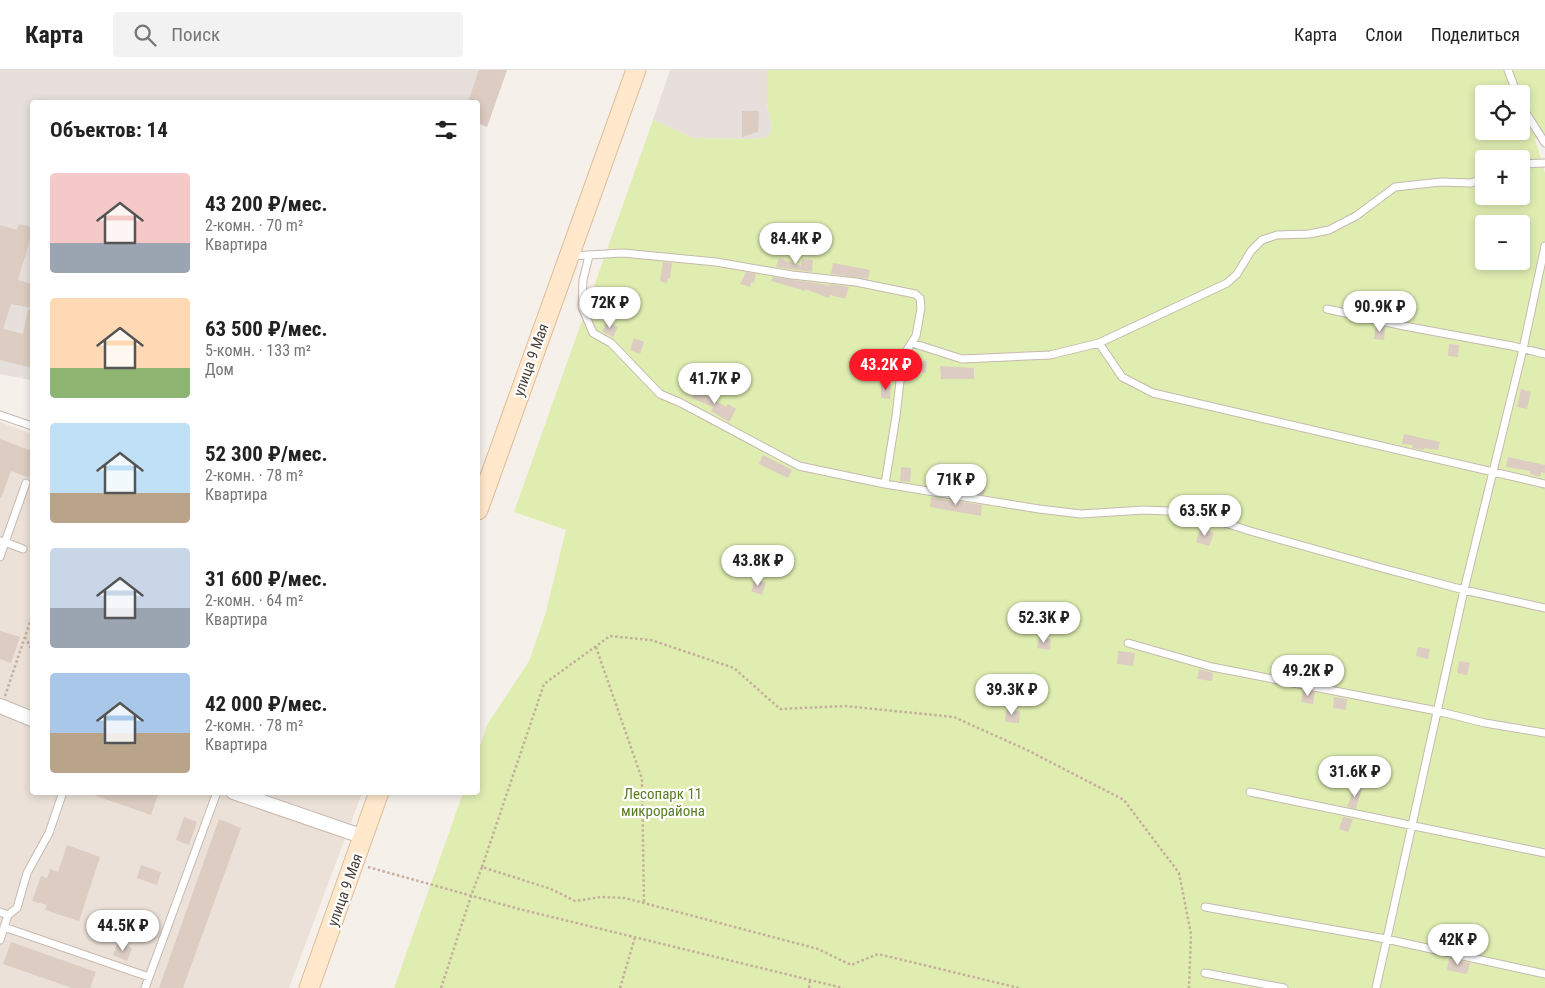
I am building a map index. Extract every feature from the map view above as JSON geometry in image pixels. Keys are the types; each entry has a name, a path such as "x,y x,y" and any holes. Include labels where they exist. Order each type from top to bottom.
{"main road":[{"name":"улица 9 Мая","path":"480,504 636,70"},
{"name":"улица 9 Мая","path":"309,988 378,795"}],"street":[{"path":"1,706 30,718"},
{"path":"242,795 364,837"}],"lane":[{"path":"1508,70 1514,85"},
{"path":"1530,119 1545,143"},
{"path":"1530,163 1545,163"},
{"path":"912,343 962,359 1050,354 1099,343 1227,283 1238,274 1251,251 1262,240 1277,235 1309,234 1329,230 1356,216 1395,187 1475,181"},
{"path":"1376,988 1464,590 1494,473 1545,246"},
{"path":"568,256 623,253 716,262 792,275 856,282 915,294 920,298 921,308 916,336 903,356 896,416 884,484"},
{"path":"589,256 583,280 582,307 593,334 611,343 660,394 681,403 799,466 884,484 1038,509 1081,514 1144,510 1192,512 1250,531 1464,590 1545,608"},
{"path":"1327,309 1545,354"},
{"path":"1099,343 1122,377 1153,393 1545,484"},
{"path":"0,415 30,425"},
{"path":"0,557 2,542 26,483"},
{"path":"2,542 23,549"},
{"path":"1128,643 1212,667 1437,711 1485,723 1545,732"},
{"path":"1250,792 1545,853"},
{"path":"0,940 8,916 17,908 27,872 49,833 62,795"},
{"path":"145,988 216,795"},
{"path":"1206,907 1386,939 1545,974"},
{"path":"0,912 8,916"},
{"path":"4,927 149,977"},
{"path":"1205,973 1265,986 1284,988"}],"path":[{"path":"1,706 30,622"},
{"path":"441,988 544,684 610,636 651,640 734,668 780,709 845,706 954,717 1027,750 1124,800 1179,873 1191,934 1189,988"},
{"path":"25,637 30,646"},
{"path":"596,647 642,779 644,903"},
{"path":"354,863 471,896 843,988"},
{"path":"482,867 551,889 575,901 600,897 625,898 818,950 851,965 878,954 1019,988"},
{"path":"620,988 635,937"},
{"path":"809,988 810,980"}],"shaded area":[{"path":"0,70 507,70 487,127 480,124 480,100 30,100 30,380 0,374"},
{"path":"670,70 767,70 767,103 772,131 765,138 693,138 653,120"},
{"path":"0,422 30,433 30,795 361,795 289,988 0,988"}],"green space":[{"name":"Лесопарк 11 микрорайона","path":"767,70 1545,70 1545,140 1535,139 1545,173 1545,988 394,988 462,795 480,795 480,746 487,725 529,661 545,615 566,530 514,512 653,120 693,138 765,138 772,131 767,103"}],"building":[{"path":"479,70 507,70 487,127 480,124 480,100 469,100"},
{"path":"742,111 759,111 758,132 742,137"},
{"path":"19,224 30,227 30,240 18,280 30,283 30,308 11,304 3,329 23,334 28,309 30,310 30,368 0,360 0,225 17,230"},
{"path":"779,258 801,266 802,259 813,260 812,272 776,267"},
{"path":"663,262 672,263 670,278 668,278 667,283 660,281"},
{"path":"833,263 870,270 868,279 831,274"},
{"path":"746,272 756,274 754,283 751,282 750,287 740,284"},
{"path":"773,277 829,286 830,284 849,287 845,299 830,295 829,298 805,289 805,291 771,281"},
{"path":"607,322 618,327 613,337 602,331"},
{"path":"1376,325 1385,327 1384,340 1374,339"},
{"path":"634,338 644,342 640,354 630,350"},
{"path":"1449,344 1459,345 1458,357 1448,356"},
{"path":"908,360 927,361 926,373 907,371"},
{"path":"940,366 974,368 974,379 941,379"},
{"path":"881,384 891,385 890,399 881,398"},
{"path":"697,387 707,392 706,395 726,407 728,404 736,409 729,422 711,411 713,407 692,398"},
{"path":"1521,389 1531,392 1527,409 1517,407"},
{"path":"1404,434 1440,442 1438,450 1412,448 1413,445 1402,444"},
{"path":"0,439 30,450 30,478 11,471 0,498"},
{"path":"763,455 792,470 788,478 759,464"},
{"path":"1508,457 1545,465 1545,473 1541,472 1540,477 1530,474 1530,471 1506,467"},
{"path":"937,463 945,465 942,488 932,486"},
{"path":"901,467 911,468 910,482 900,481"},
{"path":"976,476 987,478 984,495 962,491 964,477 976,478"},
{"path":"931,497 982,505 981,516 930,507"},
{"path":"1200,529 1214,533 1209,546 1196,542"},
{"path":"755,579 766,583 762,595 751,591"},
{"path":"0,631 20,637 11,663 0,659"},
{"path":"1039,637 1051,639 1050,650 1037,648"},
{"path":"1418,647 1430,649 1428,659 1416,656"},
{"path":"1118,651 1135,653 1133,666 1117,664"},
{"path":"1459,661 1470,663 1467,675 1457,673"},
{"path":"1199,669 1213,673 1212,681 1197,679"},
{"path":"1303,690 1315,692 1313,704 1301,702"},
{"path":"1334,697 1347,699 1346,710 1333,708"},
{"path":"1006,710 1020,711 1019,723 1005,722"},
{"path":"1355,786 1362,788 1356,809 1347,807"},
{"path":"94,795 158,795 151,815"},
{"path":"184,817 197,822 189,845 176,840"},
{"path":"1343,817 1353,819 1348,832 1339,829"},
{"path":"219,819 241,828 183,988 159,988"},
{"path":"67,845 100,857 79,921 45,910 47,905 32,901 41,876 47,878 50,869 58,872"},
{"path":"141,865 161,872 157,885 137,878"},
{"path":"11,942 96,972 90,988 72,988 3,964"},
{"path":"118,942 132,948 127,961 113,955"},
{"path":"1449,958 1470,963 1467,974 1447,970"}]}
